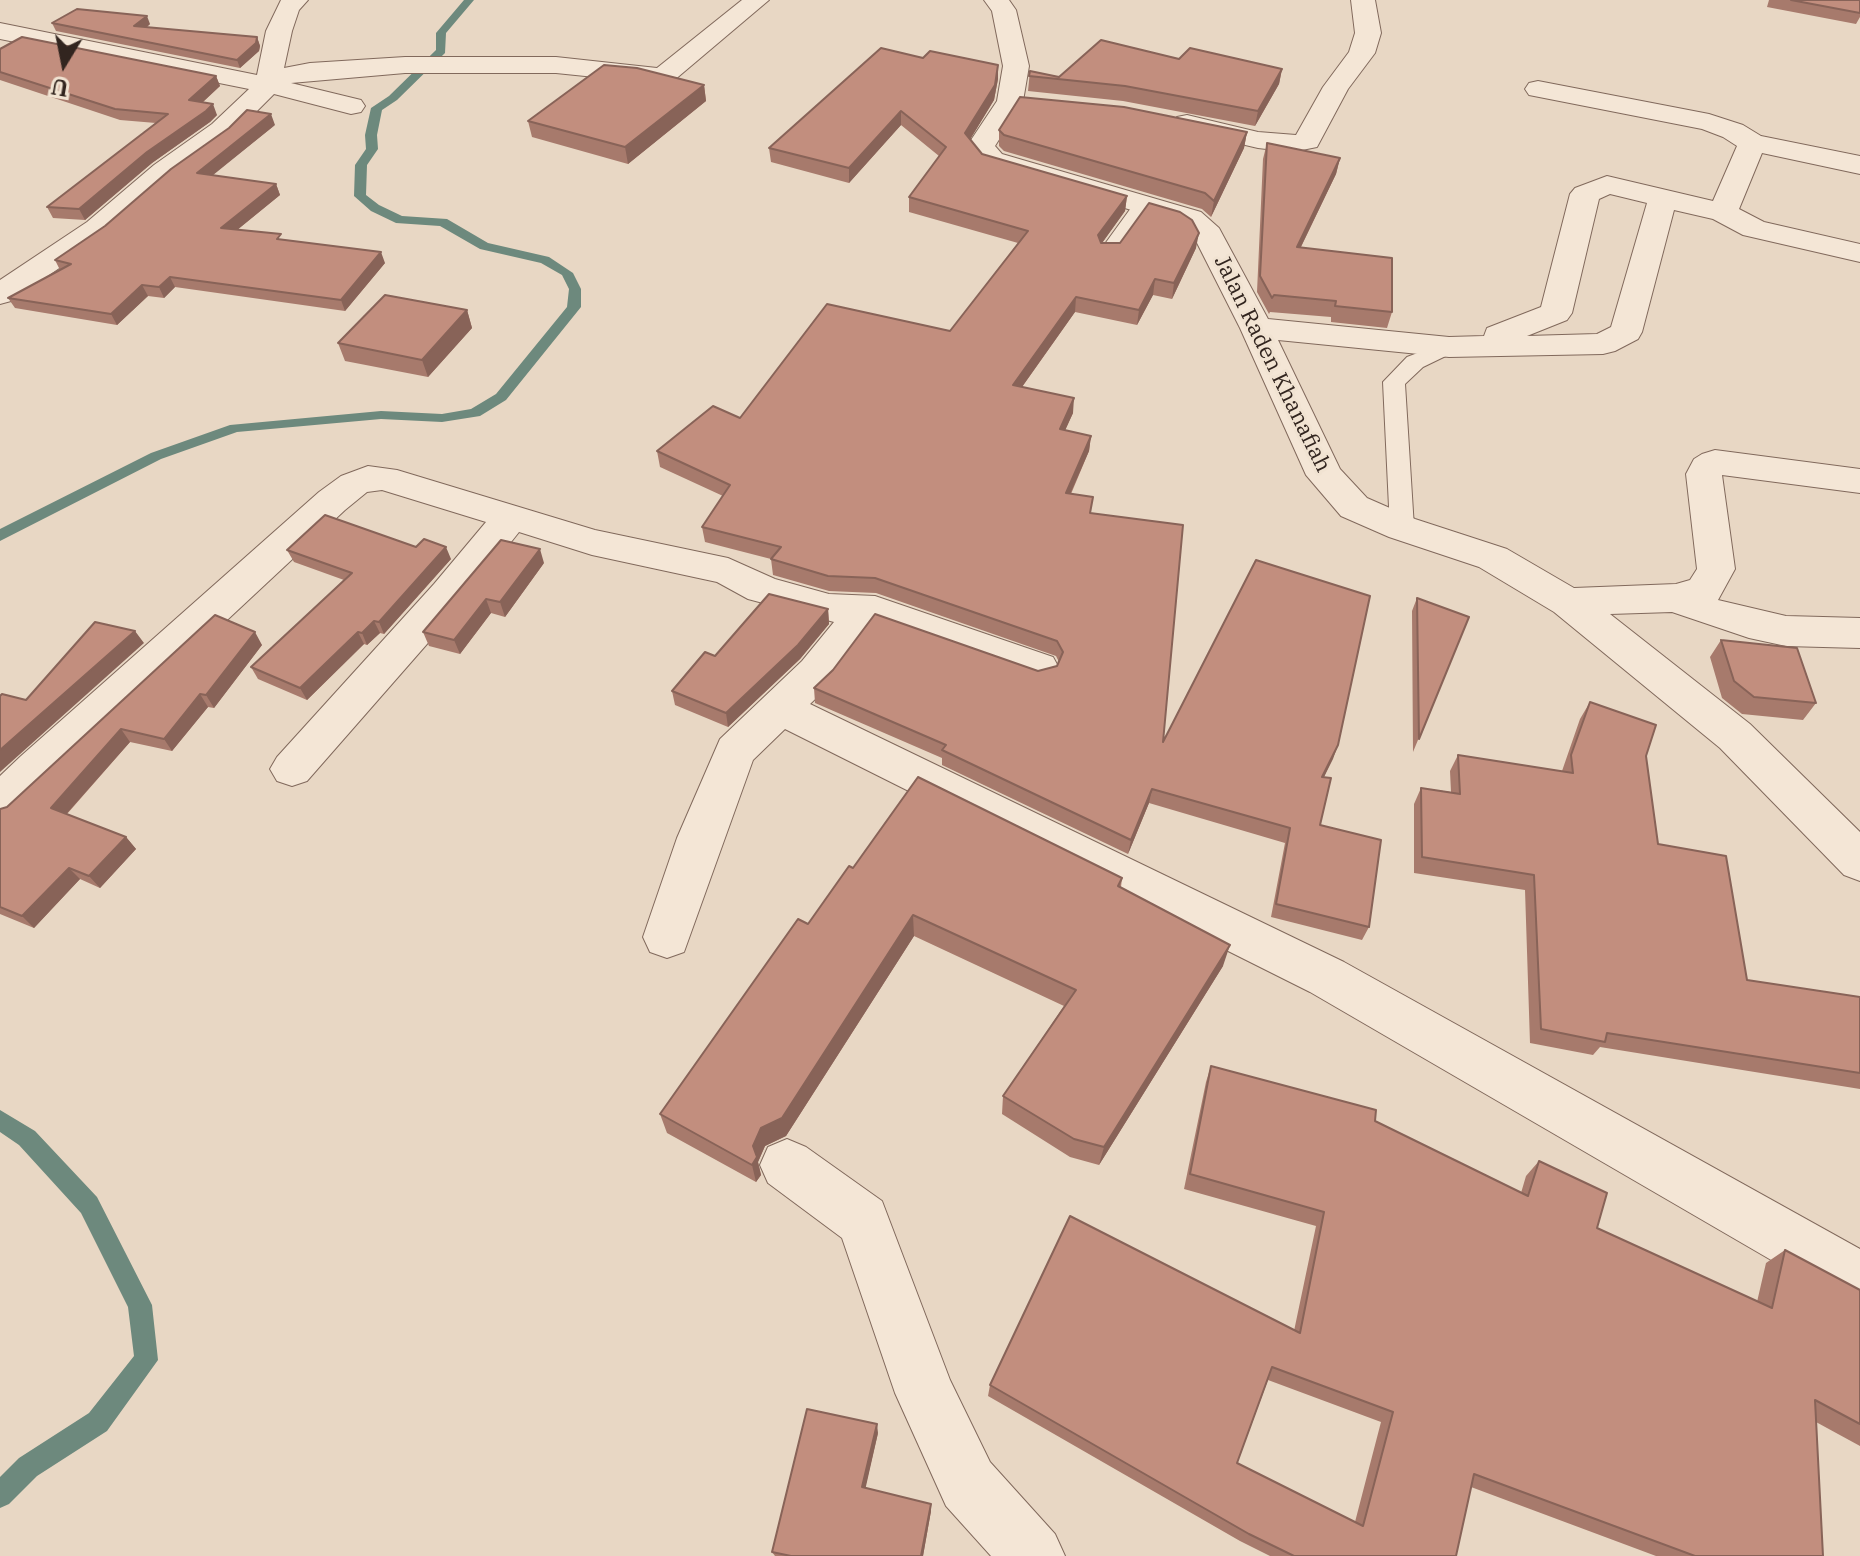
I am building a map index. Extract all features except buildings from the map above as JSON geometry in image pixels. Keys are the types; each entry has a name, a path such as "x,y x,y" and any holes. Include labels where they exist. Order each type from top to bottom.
{"street":[{"path":"269,82 279,31 288,7 296,0"},
{"path":"0,294 98,228 164,171 222,130 269,82 310,71 405,65 556,65 663,76 738,12 757,0"},
{"name":"Jalan Raden Khanafiah","path":"996,0 1004,10 1024,102 981,146 992,160 1190,218 1204,228 1256,328 1324,475 1354,507 1402,528 1493,558 1568,602 1735,736 1860,862"},
{"path":"1154,117 1258,140 1292,144 1307,141 1336,87 1362,53 1368,33 1363,0"},
{"path":"0,31 269,82 351,106"},
{"path":"1538,89 1709,122 1752,143 1860,165"},
{"path":"1723,212 1752,143"},
{"path":"1459,346 1556,313 1585,194 1607,185 1723,212 1754,229 1860,253"},
{"path":"1256,328 1459,346 1603,344 1626,332 1663,197"},
{"path":"1568,602 1676,598 1704,590 1716,569 1704,474 1707,467 1715,462 1860,481"},
{"path":"0,804 198,620 354,484 368,478 384,478 620,549 728,571 762,589 829,608 867,608 1038,668"},
{"path":"292,769 448,594 510,518"},
{"path":"1676,598 1709,612 1786,631 1860,633"},
{"path":"667,937 700,838 735,751 817,672 867,608"},
{"path":"780,708 1327,977 1860,1280"},
{"path":"787,1165 863,1220 925,1393 968,1484 1033,1556"}],"lane":[{"path":"1109,252 1143,205"},
{"path":"1402,528 1394,382 1415,362 1459,346"}],"waterway":[{"path":"0,536 156,456 235,428 381,415 442,418 475,413 501,397 574,307 575,289 567,273 545,260 484,246 443,222 400,220 375,208 360,196 361,165 372,149 371,135 377,108 393,98 441,51 441,33 469,0"},
{"path":"0,1120 27,1138 89,1205 140,1305 146,1360 98,1422 28,1467 0,1495"}]}
